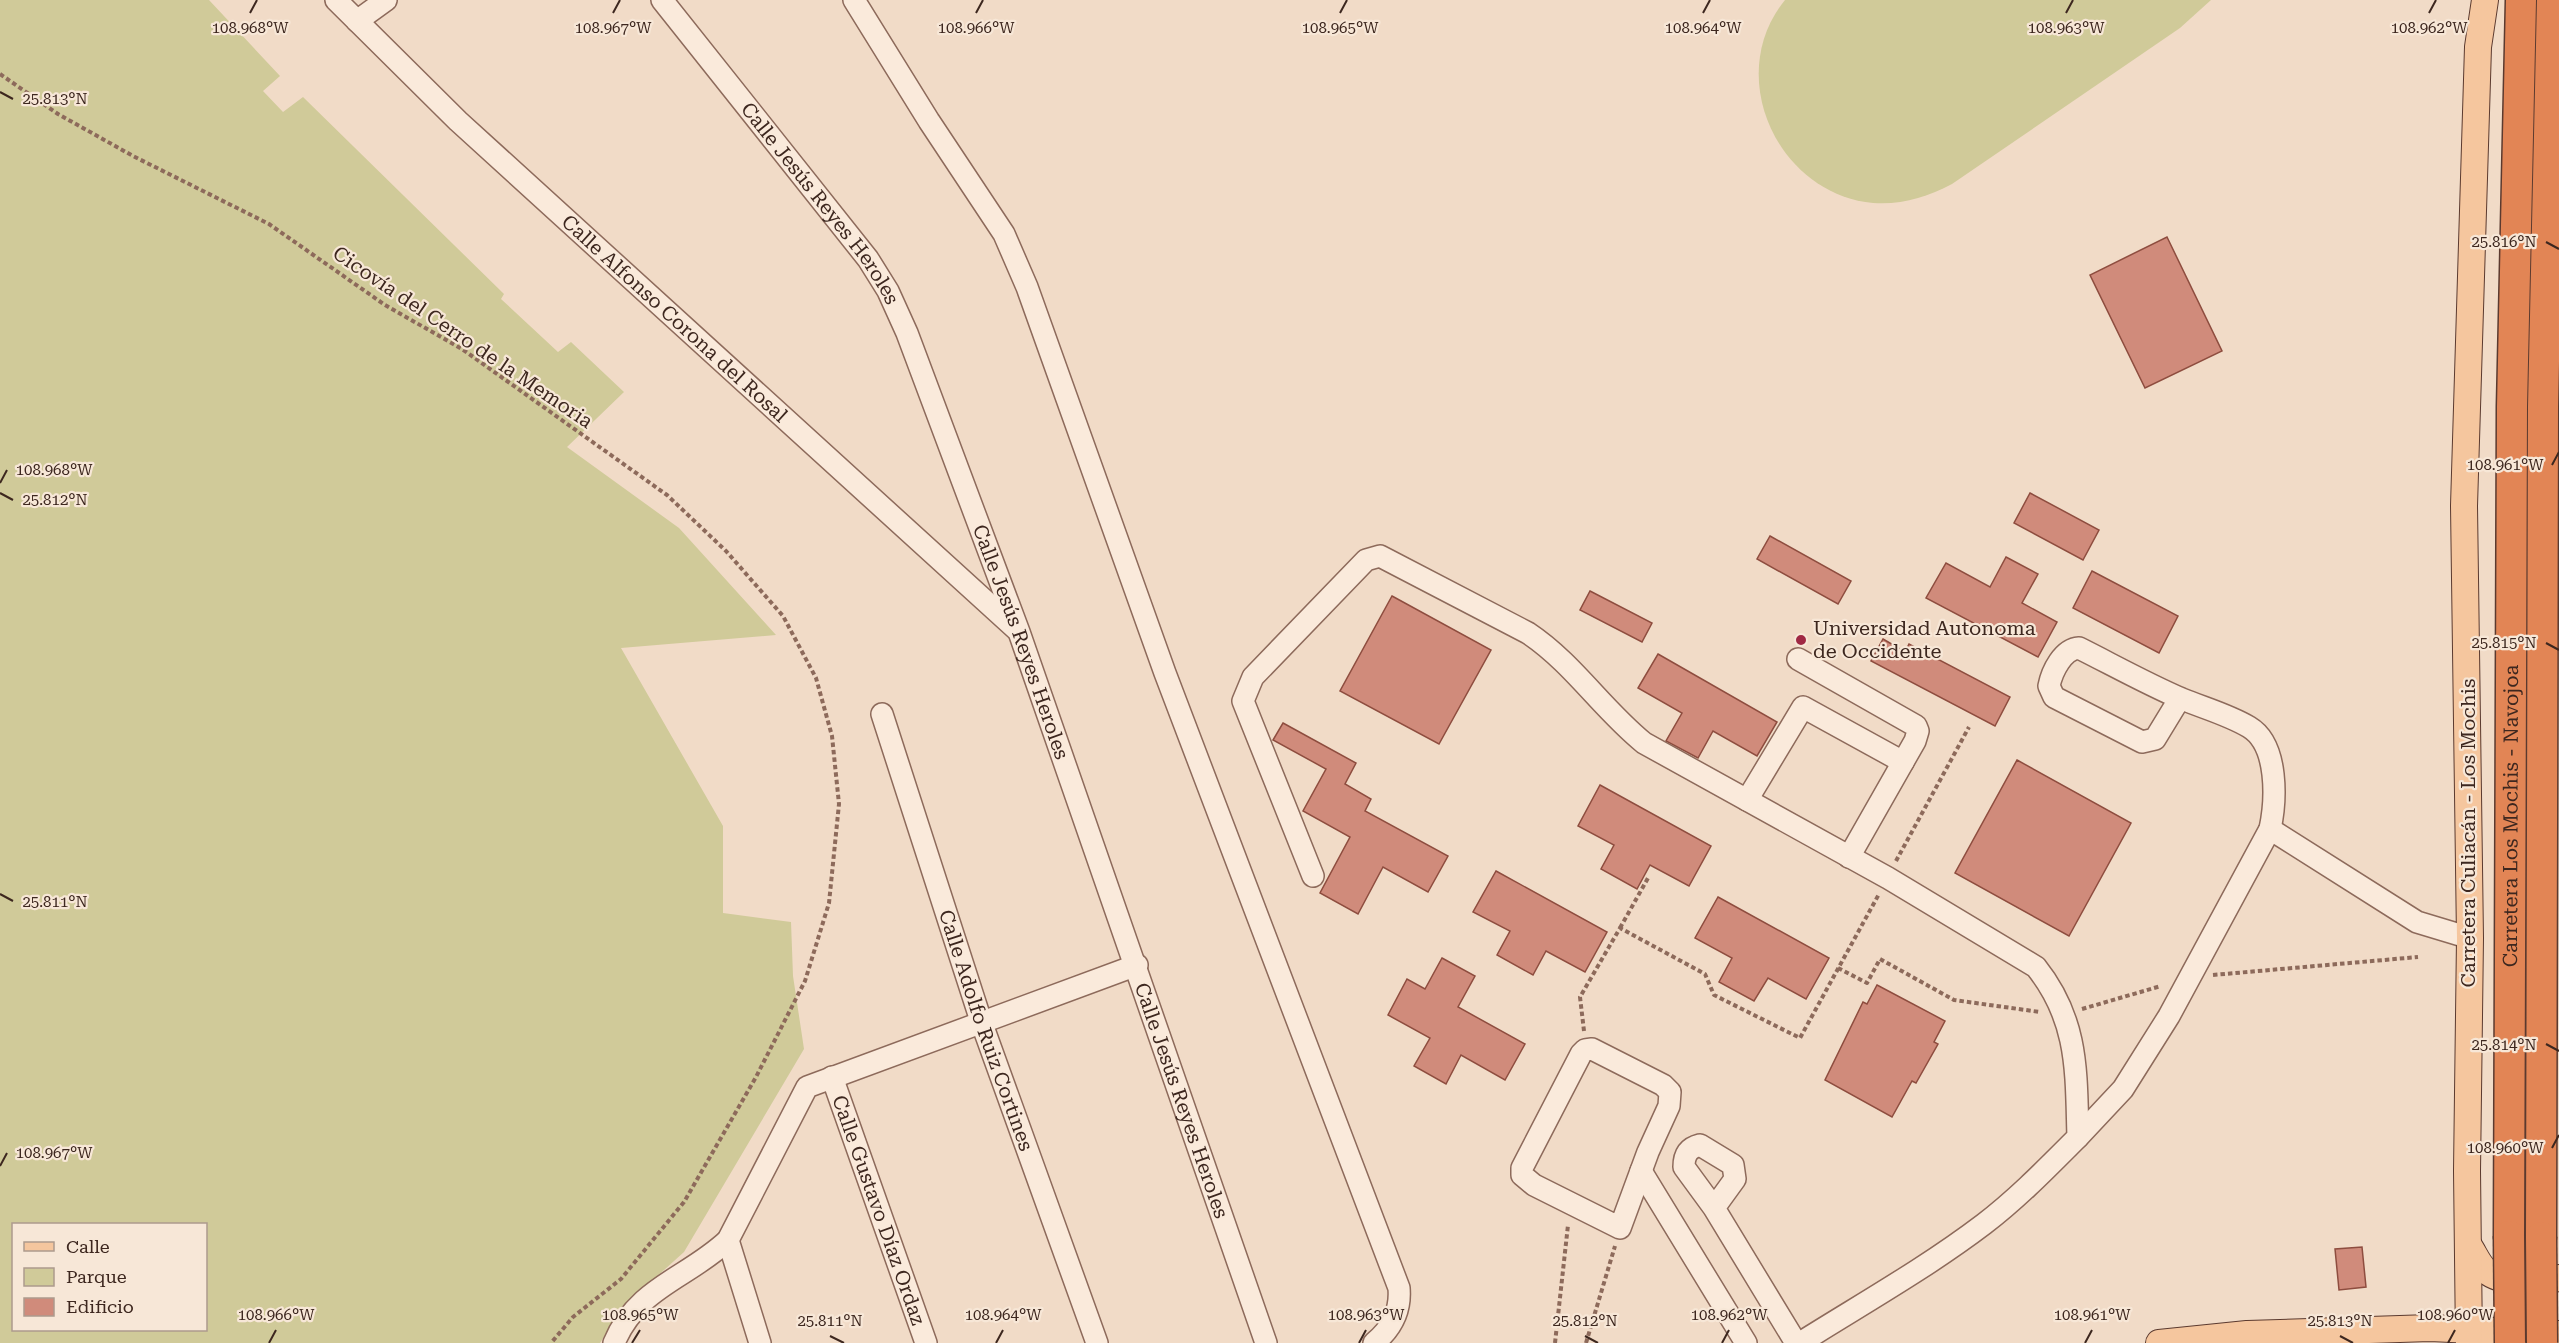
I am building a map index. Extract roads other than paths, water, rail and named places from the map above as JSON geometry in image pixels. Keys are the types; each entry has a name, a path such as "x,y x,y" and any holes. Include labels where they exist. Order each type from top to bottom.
{"highway":[{"name":"Carretera Los Mochis - Navojoa","path":"2510,1343 2512,407 2521,0"},
{"name":"Carretera Los Mochis - Navojoa","path":"2541,1343 2543,407 2552,0"}],"main road":[{"name":"Carretera Culiacán - Los Mochis","path":"2469,1337 2467,1171 2470,938 2464,506 2478,47 2485,0"},
{"path":"2469,1246 2482,1268 2500,1278 2523,1281 2559,1278"},
{"path":"2159,1343 2269,1333 2430,1328 2469,1337 2559,1334"}],"street":[{"name":"Calle Alfonso Corona del Rosal","path":"336,0 458,121 1019,632"},
{"path":"357,21 386,0"},
{"name":"Calle Jesús Reyes Heroles","path":"662,0 868,259 888,291 907,333 1019,632 1137,965 1266,1343"},
{"path":"854,0 929,121 1004,234 1027,287 1164,673 1399,1288 1401,1304 1389,1328 1374,1343"},
{"path":"1313,876 1243,701 1245,691 1252,677 1366,560 1372,556 1389,559 1528,633 1563,660 1626,728 1644,743 1888,878 2036,968 2050,986 2064,1015 2075,1055 2078,1137"},
{"path":"1713,1208 1798,1343 1948,1251 1986,1223 2021,1194 2123,1089 2190,977 2270,829 2275,805 2274,779 2267,749 2252,728 2180,698 2079,648 2074,648 2064,656 2056,667 2049,686 2054,697 2142,742 2155,740 2180,698"},
{"path":"1798,659 1916,726 1918,736 1849,857"},
{"path":"1747,800 1803,707 1903,762"},
{"name":"Calle Adolfo Ruiz Cortines","path":"882,714 982,1024 1097,1343"},
{"path":"2270,829 2418,922 2470,938"},
{"path":"614,1343 627,1318 640,1302 666,1281 714,1253 728,1240 807,1087 1137,965"},
{"path":"1592,1049 1643,1074 1663,1085 1670,1092 1669,1106 1641,1171 1620,1228 1534,1185 1522,1175 1522,1168 1585,1050 1592,1049"},
{"name":"Calle Gustavo Díaz Ordaz","path":"832,1077 926,1343"},
{"path":"1641,1171 1746,1343"},
{"path":"728,1240 760,1343"}],"place":[{"name":"Universidad Autonoma de Occidente","path":"1801,640"}]}
